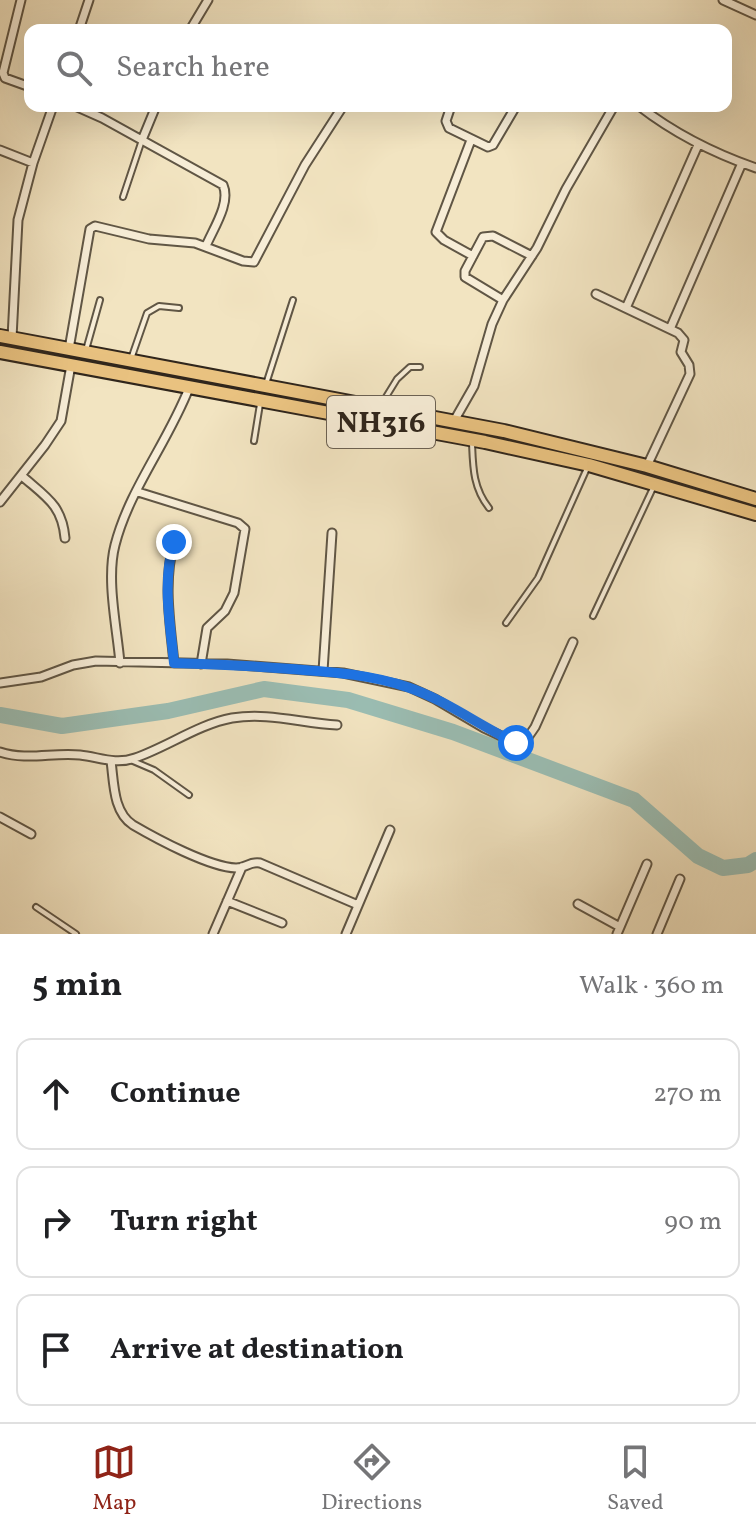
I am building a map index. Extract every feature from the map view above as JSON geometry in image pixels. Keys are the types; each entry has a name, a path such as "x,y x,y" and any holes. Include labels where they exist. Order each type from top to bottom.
{"highway":[{"name":"NH316","path":"6,337 454,421 647,466 756,499"},
{"name":"NH316","path":"0,352 472,439 589,465 756,514"}],"street":[{"path":"21,0 3,73 5,78 24,85"},
{"path":"81,24 89,0"},
{"path":"194,24 208,0"},
{"path":"723,0 756,15"},
{"path":"6,337 18,220 51,112"},
{"path":"87,112 223,185 226,190 225,203 206,246"},
{"path":"142,140 154,112"},
{"path":"69,349 90,229 95,226 149,239 206,246 243,261 254,262 305,165 338,112"},
{"path":"449,112 446,121 449,128 482,146 493,145 512,112"},
{"path":"454,421 474,386 492,324 503,300 532,256 611,112"},
{"path":"646,112 698,145 756,168"},
{"path":"471,140 436,232 473,256"},
{"path":"626,308 698,145"},
{"path":"0,150 33,163"},
{"path":"670,329 742,163"},
{"path":"503,300 465,277 483,237 489,235 532,256"},
{"path":"596,294 682,336 682,357 689,365 690,374 647,466"},
{"path":"0,502 61,421 71,365"},
{"path":"120,663 112,568 114,547 138,492 174,426 189,388"},
{"path":"22,476 59,511 65,538"},
{"path":"138,492 238,523 245,529 231,602 207,628 201,664"},
{"path":"323,671 332,533"},
{"path":"174,542 168,563 167,586 174,663"},
{"path":"0,683 41,677 73,665 96,661 323,671 375,678 409,687 484,728 516,743 524,743 535,727 573,642"},
{"path":"0,752 29,757 81,755 111,761 131,760 234,718 274,716 301,723 337,725"},
{"path":"111,761 119,808 126,821 157,839 214,863 242,867 254,861 358,905"},
{"path":"0,817 31,834"},
{"path":"346,934 390,830"},
{"path":"578,904 618,931 647,864"},
{"path":"213,934 242,867"},
{"path":"657,934 680,879"},
{"path":"227,901 282,923"}],"lane":[{"path":"123,197 142,140"},
{"path":"85,352 100,300"},
{"path":"265,386 293,300"},
{"path":"131,361 147,313 159,306 179,308"},
{"path":"380,407 397,379 410,367 420,367"},
{"path":"254,441 260,401"},
{"path":"472,439 476,485 479,496 489,508"},
{"path":"506,623 538,578 589,465"},
{"path":"593,616 655,484"},
{"path":"131,760 154,770 189,795"},
{"path":"36,907 76,934"}],"waterway":[{"path":"0,715 62,726 168,711 264,689 348,700 453,732 634,800 698,856 723,868 748,865 756,860"}],"route":[{"path":"174,542 168,563 167,586 174,663 227,664 375,678 409,687 516,743"}]}
